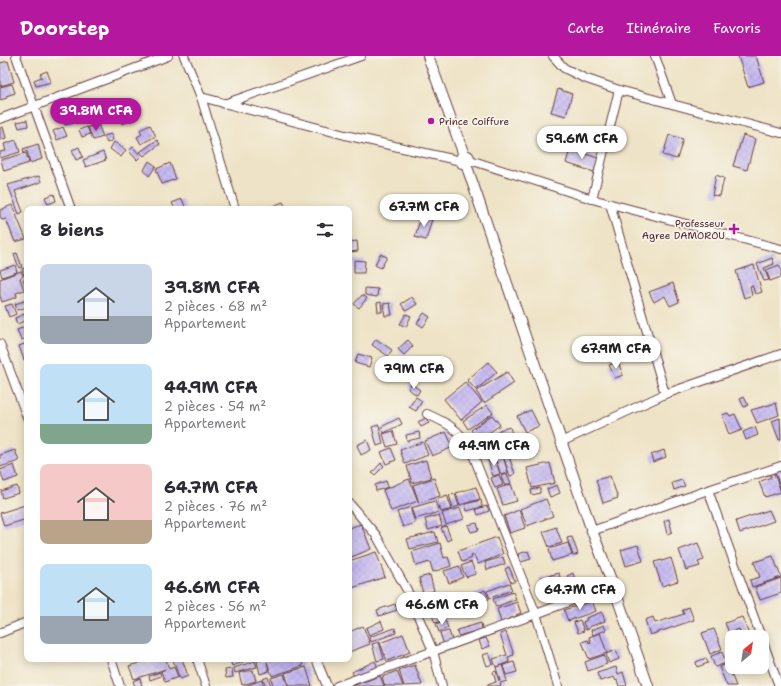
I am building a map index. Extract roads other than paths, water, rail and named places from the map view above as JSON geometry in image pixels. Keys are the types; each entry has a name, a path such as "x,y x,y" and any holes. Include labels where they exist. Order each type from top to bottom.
{"street":[{"path":"16,56 70,206"},
{"path":"0,119 168,56"},
{"path":"184,56 201,97 234,206"},
{"path":"224,104 361,56"},
{"path":"428,56 592,531 613,585 648,686"},
{"path":"553,56 564,68 574,74 619,90 781,133"},
{"path":"658,57 672,104"},
{"path":"592,199 619,90"},
{"path":"201,97 345,135 465,160 610,204 781,247"},
{"path":"610,204 665,394"},
{"path":"0,344 24,409"},
{"path":"561,442 665,394 781,354"},
{"path":"427,414 455,429 463,436 470,447 536,614 558,686"},
{"path":"592,531 781,466"},
{"path":"708,490 759,630"},
{"path":"352,507 372,530 387,552 407,590 433,650 442,686"},
{"path":"337,686 613,585"},
{"path":"0,633 24,623"},
{"path":"769,658 779,686"},
{"path":"112,662 120,686"},
{"path":"198,662 206,686"},
{"path":"317,662 327,686"}],"place":[{"name":"Prince Coiffure","path":"431,121"},
{"name":"Professeur Agree DAMOROU","path":"734,229"}]}
